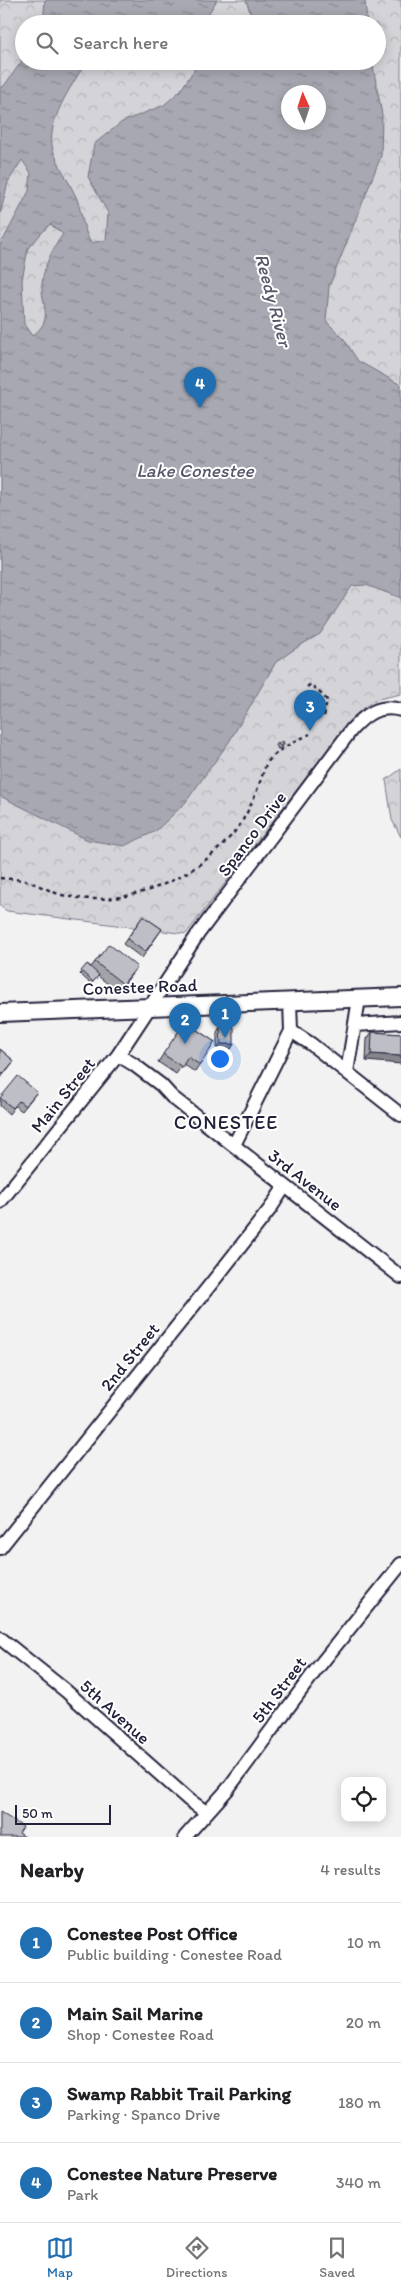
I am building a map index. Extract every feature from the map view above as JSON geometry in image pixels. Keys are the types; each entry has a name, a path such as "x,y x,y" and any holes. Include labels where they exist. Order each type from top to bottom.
{"main road":[{"name":"Conestee Road","path":"0,1013 401,997"}],"street":[{"name":"Spanco Drive","path":"150,1007 198,934 352,729 363,717 376,710 384,708 401,710"},
{"path":"347,1072 359,999"},
{"path":"234,1145 291,1031 290,1002"},
{"name":"Main Street","path":"0,1202 118,1055 150,1007"},
{"path":"356,1025 401,1022"},
{"path":"291,1031 401,1115"},
{"name":"3rd Avenue","path":"118,1055 140,1069 172,1097 401,1277"},
{"name":"2nd Street","path":"0,1548 222,1270 270,1209 285,1186"},
{"name":"5th Street","path":"185,1837 226,1790 316,1670 401,1564"},
{"name":"5th Avenue","path":"0,1638 66,1691 189,1800 206,1812"}],"path":[{"path":"307,687 311,684 327,700 324,716"},
{"path":"0,878 26,881 66,896 109,898 153,889 197,865 219,850 244,818 266,764 278,752 310,734"}],"green space":[{"name":"Lake Conestee","path":"0,0 401,0 401,694 374,700 353,717 186,934 7,911 0,906"},
{"path":"401,769 401,837 392,820 386,780"}],"water":[{"path":"45,0 217,0 208,15 44,15"},
{"path":"246,0 365,0 366,15 251,15"},
{"name":"Lake Conestee","path":"15,70 81,70 56,116 52,139 55,156 77,199 84,227 91,243 106,240 108,213 88,177 94,144 122,122 164,105 180,91 194,70 374,70 382,115 381,156 329,287 326,321 344,339 358,361 401,385 401,598 366,585 352,586 320,634 276,662 229,742 185,803 156,831 124,846 88,840 0,796 0,246 29,191 31,173 22,160 8,182 0,215 0,88 4,86","holes":["50,224 63,234 44,271 42,284 45,318 39,330 32,336 24,324 22,280 28,248"]}],"building":[{"path":"283,741 284,744 280,746 278,743"},
{"path":"143,916 162,929 145,952 127,939"},
{"path":"109,944 137,967 123,984 95,962"},
{"path":"87,964 99,975 93,982 81,971"},
{"path":"185,1022 215,1042 200,1065 188,1057 182,1067 163,1054"},
{"path":"220,1027 234,1027 234,1044 221,1044"},
{"path":"372,1032 401,1034 401,1056 371,1054"},
{"path":"0,1049 14,1061 3,1074 0,1072"},
{"path":"18,1076 37,1092 25,1106 19,1101 13,1108 0,1098"},
{"path":"0,1812 23,1827 19,1833 25,1837 0,1837"}],"place":[{"name":"Conestee Nature Preserve","path":"200,408"},
{"name":"Swamp Rabbit Trail Parking","path":"310,731"},
{"name":"Conestee Post Office","path":"225,1038"},
{"name":"Main Sail Marine","path":"185,1044"}],"district":[{"name":"CONESTEE","path":"226,1122"}],"water label":[{"name":"Reedy River","path":"274,300"}]}
